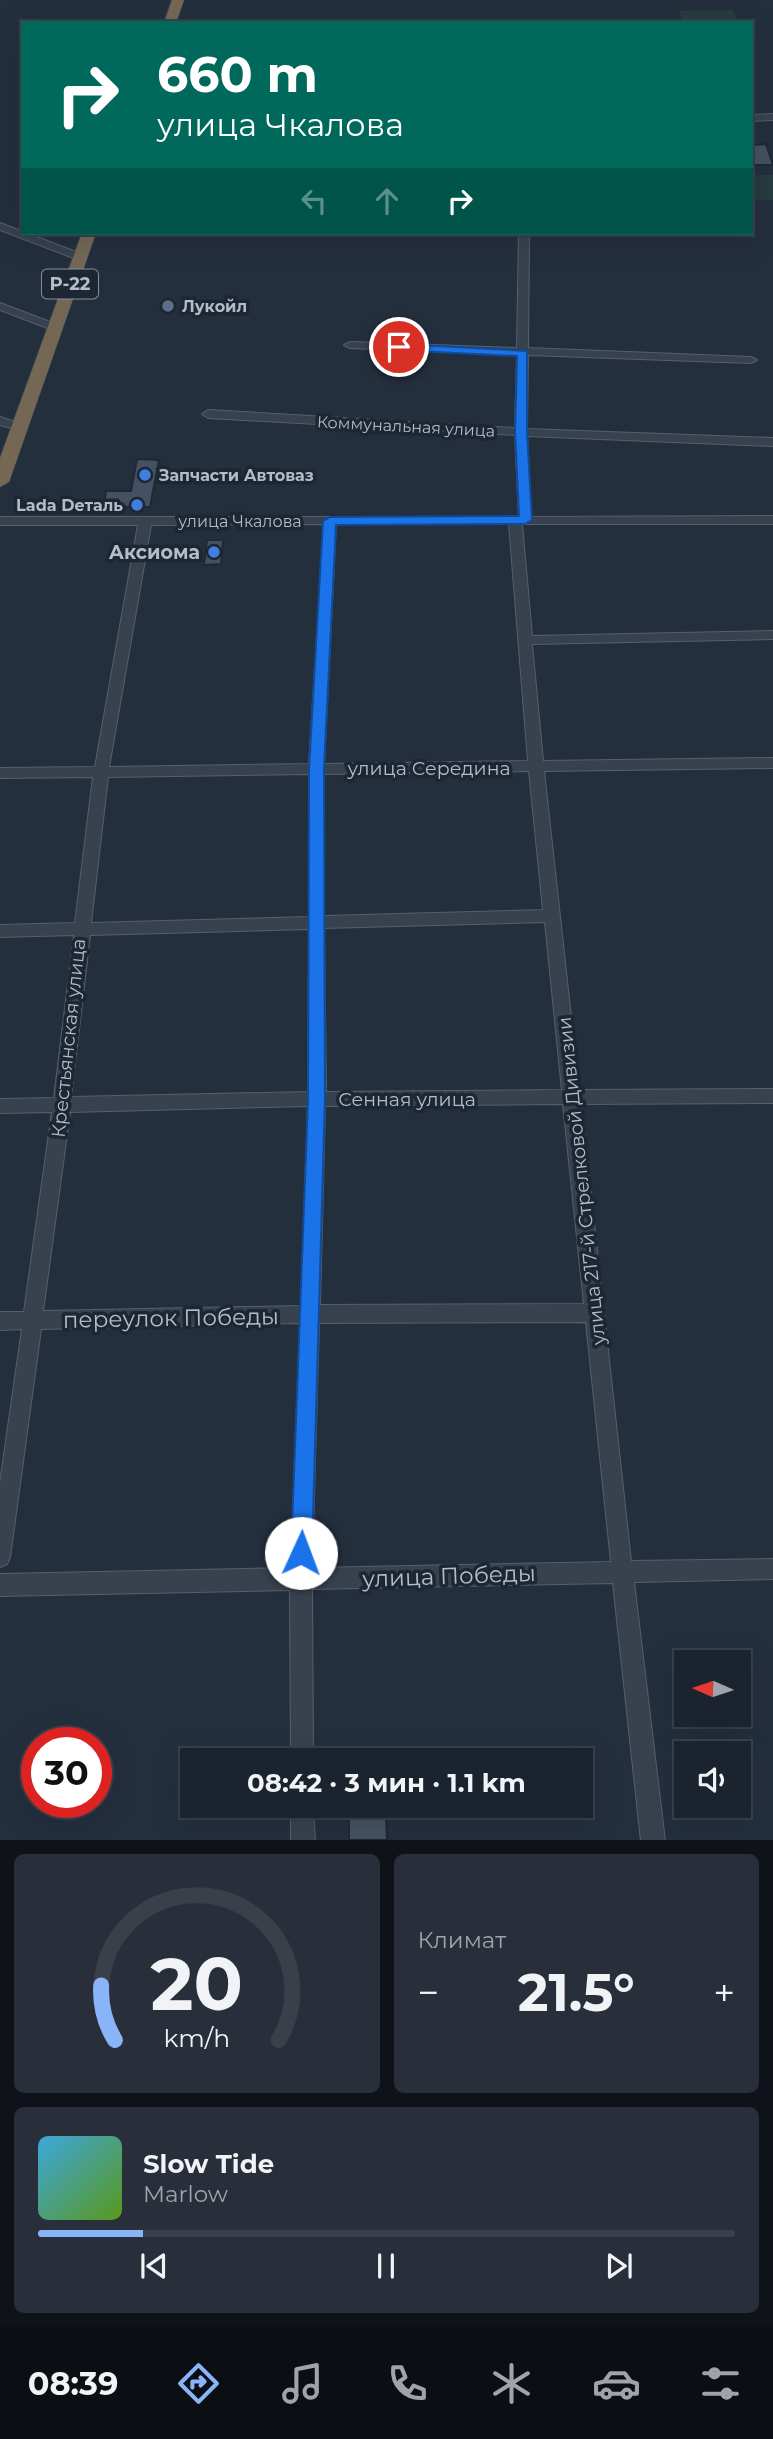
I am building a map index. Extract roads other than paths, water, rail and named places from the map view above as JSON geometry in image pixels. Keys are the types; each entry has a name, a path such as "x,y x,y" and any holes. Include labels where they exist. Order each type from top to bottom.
{"highway":[{"path":"171,21 178,0"},
{"name":"Р-22","path":"0,482 88,235"}],"street":[{"path":"753,118 773,117"},
{"path":"0,226 21,234"},
{"path":"23,235 80,257"},
{"name":"улица 217-й Стрелковой Дивизии","path":"524,235 520,520 525,640 621,1571 653,1840"},
{"path":"0,306 54,327"},
{"path":"349,345 751,360"},
{"name":"Коммунальная улица","path":"208,414 521,432 773,442"},
{"path":"0,421 18,426"},
{"name":"улица Чкалова","path":"0,521 773,520"},
{"name":"Крестьянская улица","path":"0,1557 62,1104 101,773 145,521"},
{"path":"302,1748 301,1580 317,1099 316,769 330,521"},
{"path":"525,640 773,635"},
{"name":"улица Середина","path":"0,773 773,763"},
{"path":"0,931 553,916"},
{"name":"Сенная улица","path":"0,1105 317,1099 773,1096"},
{"name":"переулок Победы","path":"0,1321 308,1314 594,1313"},
{"name":"улица Победы","path":"0,1584 773,1569"},
{"path":"302,1818 303,1840"}],"place":[{"name":"Лукойл","path":"168,306"},
{"name":"Запчасти Автоваз","path":"145,475"},
{"name":"Lada Dеталь","path":"137,505"},
{"name":"Аксиома","path":"214,552"}]}
